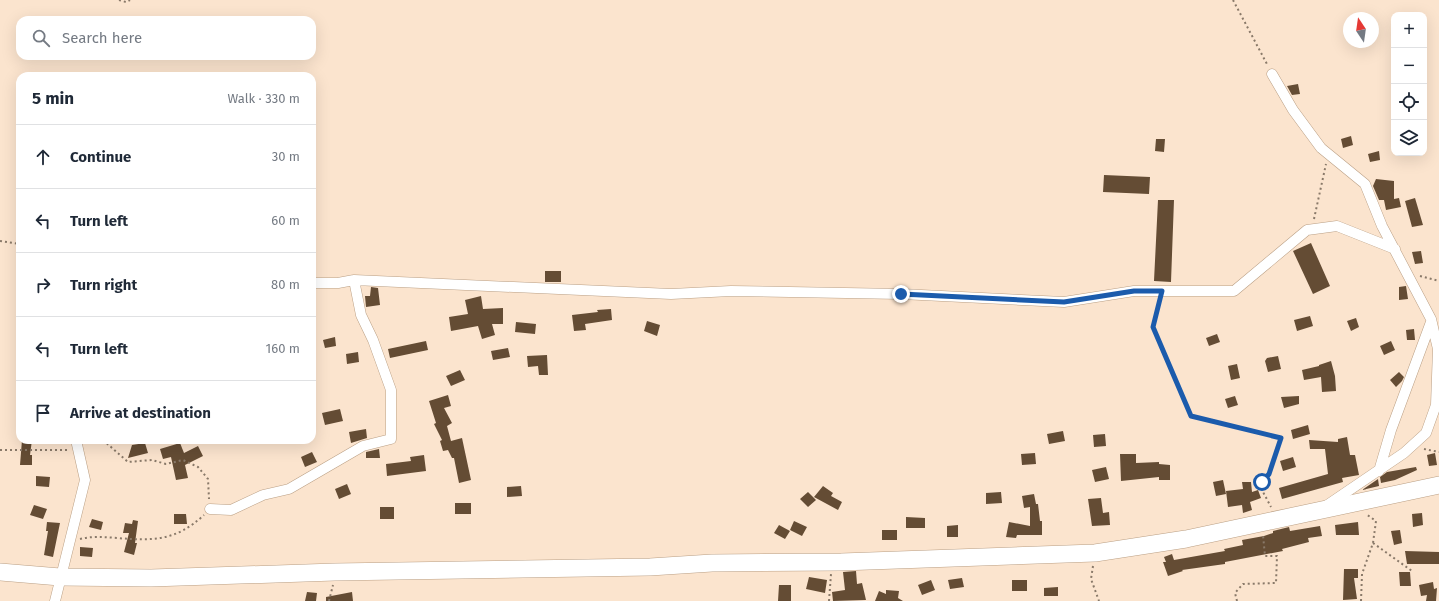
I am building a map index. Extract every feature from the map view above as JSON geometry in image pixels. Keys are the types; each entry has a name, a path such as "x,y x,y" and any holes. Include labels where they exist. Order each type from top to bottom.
{"highway":[{"path":"0,572 60,576 150,578 832,562 1095,553 1186,539 1439,485"}],"street":[{"path":"1272,74 1293,110 1321,148 1364,184 1382,226 1408,272 1431,321 1438,349 1436,405 1426,433 1410,448 1379,471 1365,478 1318,511"},
{"path":"316,283 338,283 354,280 671,294 731,292 894,294 1064,302 1134,291 1234,291 1307,230 1312,229 1337,226 1394,249"},
{"path":"210,509 231,510 263,495 288,489 363,446 391,439 391,390 373,340 361,315 354,280"},
{"path":"1379,471 1391,430 1431,321"},
{"path":"55,601 60,576 71,542 85,480 77,445"}],"path":[{"path":"119,0 126,2 130,0"},
{"path":"1233,0 1272,74"},
{"path":"1312,229 1328,154"},
{"path":"0,241 16,243"},
{"path":"1408,272 1439,281"},
{"path":"1162,291 1153,327 1191,416 1281,438 1269,474 1262,482 1262,490 1270,520 1266,556 1277,556 1276,583 1243,584 1235,593 1237,601"},
{"path":"71,542 90,536 154,539 180,534 210,509 208,479 198,467 183,460 166,464 152,460 128,462 108,444"},
{"path":"0,450 77,445"},
{"path":"1410,448 1439,452"},
{"path":"1352,504 1376,521 1373,543 1362,574 1361,601"},
{"path":"1373,543 1412,571"},
{"path":"1095,553 1091,578 1100,601"},
{"path":"829,601 832,562"}],"building":[{"path":"1298,84 1300,94 1292,95 1287,86"},
{"path":"1351,136 1353,145 1343,148 1341,139"},
{"path":"1156,139 1165,139 1164,152 1155,151"},
{"path":"1379,151 1380,160 1370,162 1368,154"},
{"path":"1104,175 1150,177 1149,194 1103,192"},
{"path":"1376,179 1394,181 1394,199 1399,198 1401,207 1386,210 1384,200 1379,200 1373,186"},
{"path":"1415,198 1423,225 1412,227 1405,201"},
{"path":"1158,200 1174,200 1171,282 1154,281"},
{"path":"1311,243 1330,286 1313,294 1293,251"},
{"path":"1421,251 1423,263 1415,264 1412,252"},
{"path":"545,271 561,271 561,282 545,282"},
{"path":"1406,286 1408,299 1399,300 1399,287"},
{"path":"371,287 378,288 380,305 366,307 365,296 370,296"},
{"path":"481,296 483,309 503,308 503,324 492,324 495,335 482,339 478,326 451,331 449,317 468,314 465,300"},
{"path":"611,309 612,320 585,324 586,330 574,331 572,315"},
{"path":"1310,316 1313,326 1297,331 1294,320"},
{"path":"1356,318 1359,327 1351,331 1347,321"},
{"path":"647,321 660,325 657,336 644,331"},
{"path":"516,322 536,324 535,334 515,332"},
{"path":"1414,329 1415,340 1407,340 1406,330"},
{"path":"1217,334 1220,342 1209,346 1206,338"},
{"path":"335,337 336,346 325,348 323,340"},
{"path":"426,341 428,350 390,358 388,349"},
{"path":"1391,341 1395,350 1384,355 1380,346"},
{"path":"508,348 510,357 493,360 491,351"},
{"path":"358,352 359,362 347,364 346,354"},
{"path":"547,355 548,375 539,375 538,366 528,367 527,356"},
{"path":"1278,356 1281,369 1268,372 1265,361 1267,358"},
{"path":"1331,361 1335,376 1336,391 1322,392 1321,377 1304,380 1302,370 1319,366"},
{"path":"1237,364 1240,378 1231,380 1228,366"},
{"path":"460,370 465,380 451,386 446,376"},
{"path":"1399,372 1404,377 1396,387 1390,380"},
{"path":"448,395 451,406 444,408 452,423 447,426 451,441 462,438 471,480 459,483 454,458 452,458 448,450 443,451 440,441 442,440 434,424 436,423 429,401"},
{"path":"1235,396 1238,405 1228,408 1225,399"},
{"path":"1299,396 1299,404 1284,408 1281,397"},
{"path":"340,409 343,421 325,425 322,413"},
{"path":"1308,425 1310,434 1293,439 1291,430"},
{"path":"366,429 367,438 351,443 349,432"},
{"path":"1063,431 1065,441 1049,444 1047,434"},
{"path":"1105,434 1106,446 1094,447 1093,435"},
{"path":"1347,437 1350,455 1355,455 1359,475 1342,478 1343,482 1282,499 1279,488 1328,474 1325,449 1310,449 1309,440 1338,442 1338,439"},
{"path":"22,444 31,444 30,455 32,455 32,465 20,465"},
{"path":"145,444 148,453 128,458 132,445"},
{"path":"180,444 184,453 198,446 203,456 185,465 188,478 176,480 171,457 163,459 160,449"},
{"path":"379,449 380,458 366,458 366,452"},
{"path":"312,452 317,462 305,467 301,457"},
{"path":"1035,453 1036,464 1022,465 1021,454"},
{"path":"1435,453 1437,465 1429,466 1427,455"},
{"path":"1120,454 1136,454 1136,463 1159,462 1159,464 1170,465 1170,480 1159,480 1159,477 1121,481"},
{"path":"424,455 426,471 387,476 386,464 411,461 410,457"},
{"path":"1293,457 1296,467 1283,471 1280,461"},
{"path":"1106,467 1109,479 1095,482 1092,470"},
{"path":"1416,467 1417,470 1395,480 1381,483 1380,477 1387,472"},
{"path":"36,476 50,477 49,487 36,486"},
{"path":"1378,479 1379,486 1362,490"},
{"path":"1223,480 1226,494 1216,496 1213,482"},
{"path":"1242,482 1251,482 1252,492 1258,490 1261,498 1250,502 1252,510 1243,513 1242,505 1228,507 1226,491 1243,489"},
{"path":"347,484 351,494 339,499 335,489"},
{"path":"521,486 522,496 507,497 507,487"},
{"path":"823,486 833,493 831,496 842,502 838,510 814,497"},
{"path":"808,492 816,500 808,507 800,499"},
{"path":"1001,492 1002,503 986,504 986,493"},
{"path":"1034,494 1036,504 1038,504 1040,521 1042,521 1042,535 1017,535 1016,538 1006,537 1009,522 1030,526 1030,507 1024,508 1022,496"},
{"path":"1101,498 1103,513 1109,512 1110,525 1092,526 1088,499"},
{"path":"455,503 471,503 471,514 455,514"},
{"path":"34,505 47,509 43,519 30,515"},
{"path":"380,507 394,507 394,519 380,519"},
{"path":"1422,513 1423,525 1413,527 1412,514"},
{"path":"174,514 186,514 187,524 174,524"},
{"path":"906,517 925,518 925,528 906,528"},
{"path":"92,519 103,522 101,530 89,527"},
{"path":"133,520 138,521 135,543 137,543 134,555 124,552 129,533 123,533 125,523 132,524"},
{"path":"794,521 807,527 802,536 790,530"},
{"path":"47,522 60,523 53,557 44,555 48,531 46,531"},
{"path":"1358,522 1359,535 1336,535 1335,525"},
{"path":"779,525 790,531 785,539 774,533"},
{"path":"958,525 958,537 947,537 947,526"},
{"path":"1320,526 1322,536 1308,538 1309,542 1282,549 1283,551 1225,562 1225,564 1182,570 1183,571 1168,576 1163,562 1166,562 1164,557 1172,554 1174,560 1225,551 1224,549 1243,545 1242,540 1264,536 1273,533 1273,531 1289,527 1290,531"},
{"path":"882,530 897,530 897,540 882,540"},
{"path":"1400,530 1402,543 1394,545 1391,531"},
{"path":"80,547 93,548 92,557 80,556"},
{"path":"1405,551 1439,552 1439,564 1407,564"},
{"path":"1344,569 1358,569 1358,578 1354,578 1357,599 1343,600"},
{"path":"856,571 857,584 862,583 866,600 833,601 832,592 845,590 843,572"},
{"path":"1399,572 1410,572 1411,586 1400,586"},
{"path":"809,577 827,580 825,593 806,589"},
{"path":"962,578 964,587 950,589 948,580"},
{"path":"931,580 935,590 922,595 918,585"},
{"path":"1012,580 1027,580 1027,591 1012,591"},
{"path":"1433,582 1434,589 1437,588 1436,601 1426,601 1427,595 1421,596 1419,585"},
{"path":"779,585 791,585 791,601 778,601"},
{"path":"1058,587 1058,596 1044,596 1044,588"},
{"path":"886,590 899,591 898,598 903,601 875,601 879,591 886,594"},
{"path":"307,592 317,593 316,601 305,601"},
{"path":"352,592 353,601 326,601 326,597"}],"route":[{"path":"901,294 1064,302 1134,291 1162,291 1153,327 1191,416 1281,438 1269,474 1262,482"}]}
